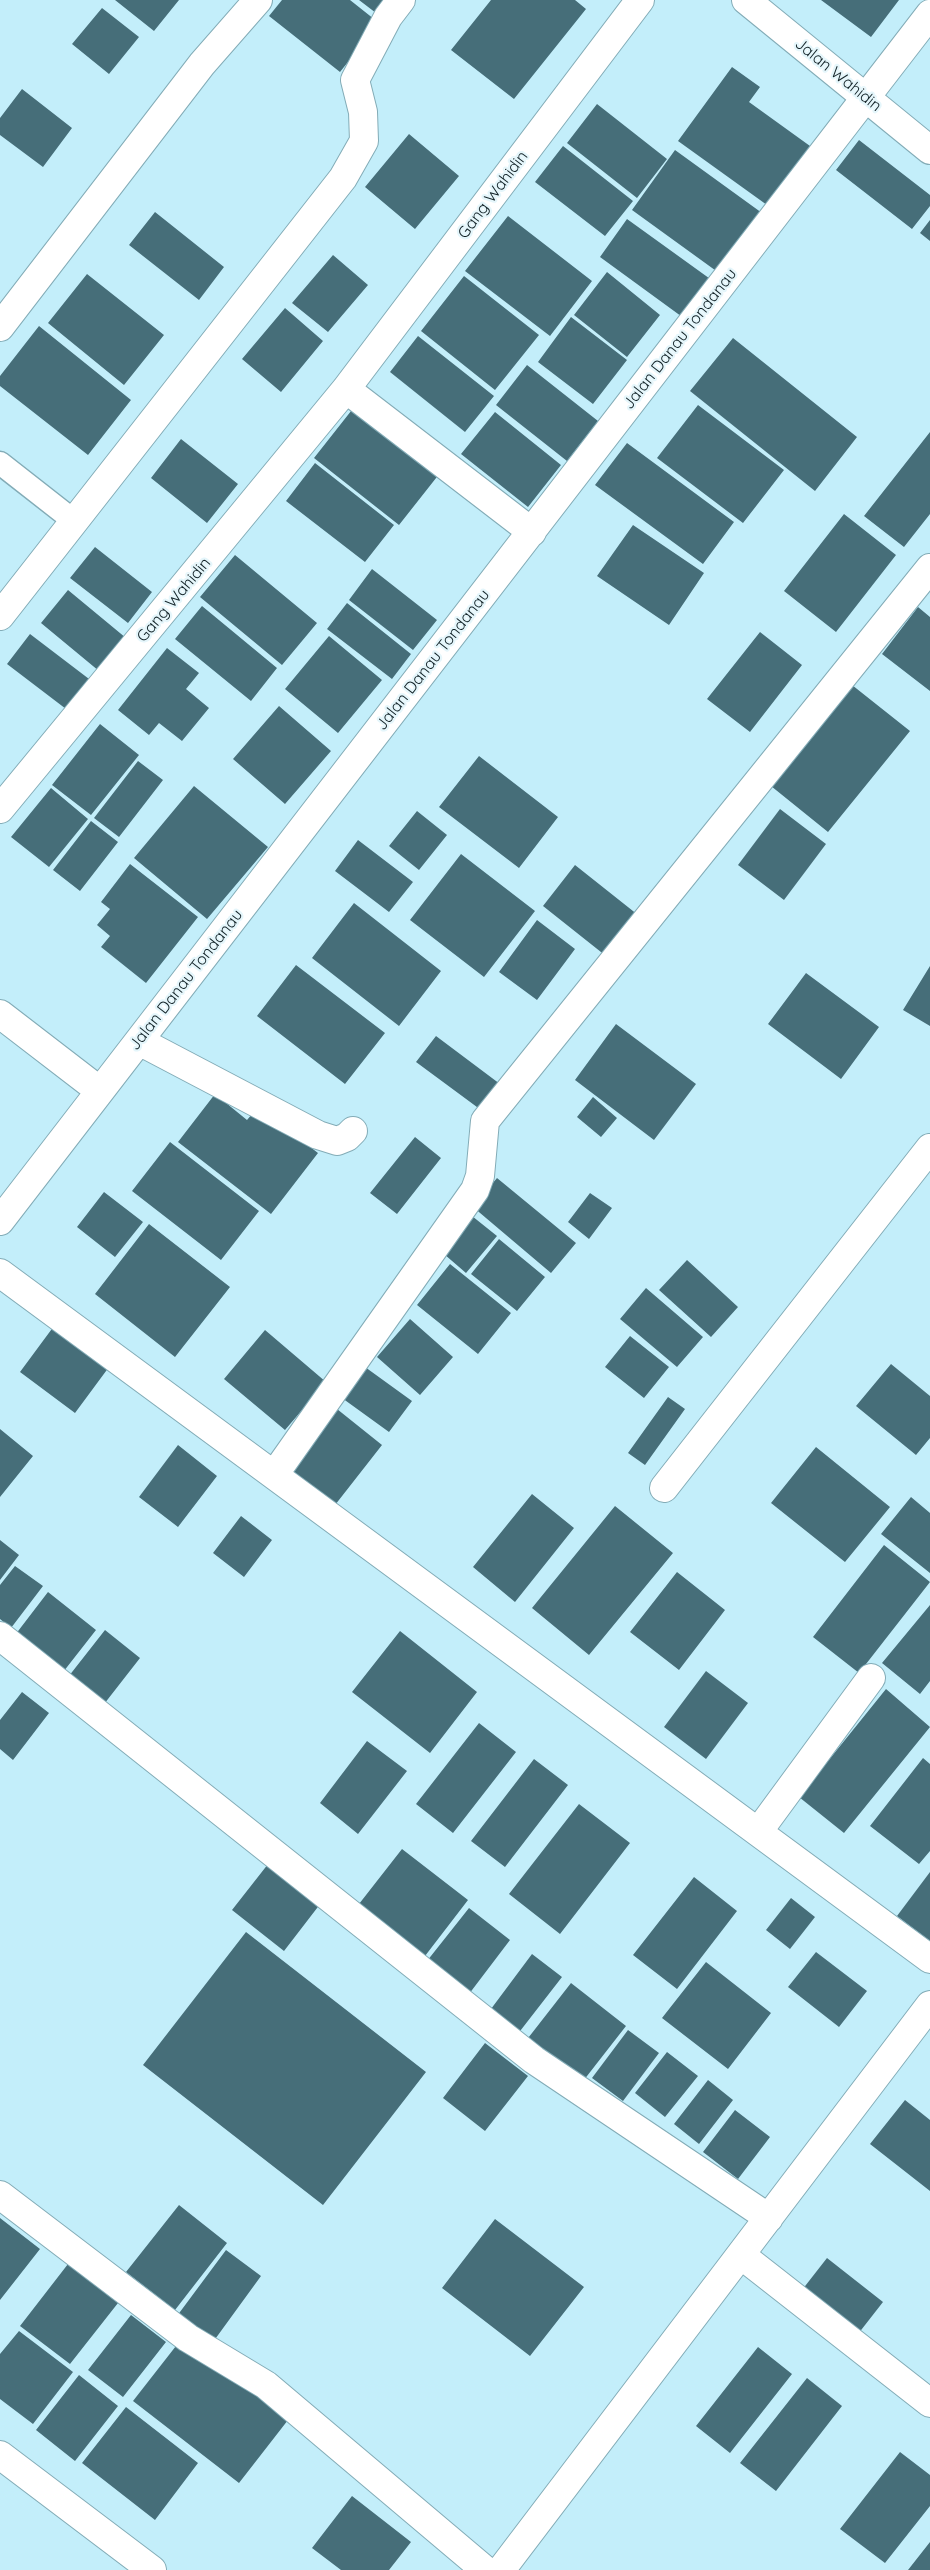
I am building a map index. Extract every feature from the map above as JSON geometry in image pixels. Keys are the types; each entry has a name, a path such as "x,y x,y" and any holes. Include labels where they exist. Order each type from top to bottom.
{"street":[{"path":"0,326 202,64 258,0"},
{"path":"0,616 343,178 364,141 363,112 355,80 388,17 401,0"},
{"name":"Gang Wahidin","path":"0,809 346,390 640,0"},
{"name":"Jalan Wahidin","path":"746,0 930,150"},
{"name":"Jalan Danau Tondanau","path":"0,1221 930,14"},
{"path":"346,390 532,532"},
{"path":"274,1475 475,1190 480,1176 485,1121 930,568"},
{"path":"0,1014 100,1091"},
{"path":"139,1041 318,1136 337,1141 347,1137 353,1131"},
{"path":"664,1488 930,1148"},
{"path":"0,1272 930,1959"},
{"path":"0,1636 534,2060 769,2218"},
{"path":"758,1832 871,1678"},
{"path":"501,2570 930,2005"},
{"path":"0,2194 188,2338 266,2385 486,2570"},
{"path":"741,2255 930,2404"},
{"path":"0,2455 152,2570"}],"lane":[{"path":"0,463 74,521"}],"building":[{"path":"115,0 179,0 154,31"},
{"path":"282,0 350,0 379,23 340,72 269,16"},
{"path":"359,0 386,0 376,13"},
{"path":"491,0 575,0 586,9 514,99 451,50"},
{"path":"821,0 899,0 871,37"},
{"path":"102,8 139,37 109,74 72,44"},
{"path":"732,67 760,87 749,102 810,146 767,205 678,141"},
{"path":"22,89 72,128 43,167 0,135 0,118"},
{"path":"597,104 667,159 637,198 567,143"},
{"path":"409,134 459,176 415,229 365,187"},
{"path":"859,140 930,195 930,206 912,229 836,170"},
{"path":"563,146 633,201 605,236 535,182"},
{"path":"675,150 762,213 719,273 632,210"},
{"path":"155,212 224,267 199,300 129,245"},
{"path":"508,216 592,281 550,336 465,271"},
{"path":"627,219 713,281 685,319 600,257"},
{"path":"930,220 930,241 920,233"},
{"path":"333,255 368,285 328,332 292,303"},
{"path":"607,272 660,315 627,357 574,315"},
{"path":"87,274 164,335 124,385 48,323"},
{"path":"464,276 539,335 495,390 421,331"},
{"path":"285,308 323,341 281,392 242,359"},
{"path":"571,317 627,360 593,404 538,362"},
{"path":"39,326 131,400 88,455 0,386 0,376"},
{"path":"418,336 494,396 465,432 390,372"},
{"path":"733,338 857,437 815,491 690,391"},
{"path":"527,365 598,421 567,461 496,405"},
{"path":"698,405 784,470 743,523 657,458"},
{"path":"355,406 440,473 399,525 314,458"},
{"path":"495,412 561,465 528,507 461,454"},
{"path":"930,432 930,514 904,547 864,516"},
{"path":"181,439 238,484 207,523 151,478"},
{"path":"627,443 734,522 703,564 595,485"},
{"path":"315,463 394,525 365,562 286,501"},
{"path":"844,514 896,555 836,632 784,591"},
{"path":"633,525 704,573 669,625 597,576"},
{"path":"95,547 152,592 128,623 70,578"},
{"path":"235,555 317,623 282,665 200,597"},
{"path":"372,569 437,620 413,650 349,600"},
{"path":"68,590 126,638 99,671 41,623"},
{"path":"347,603 411,654 392,679 327,629"},
{"path":"202,606 277,668 251,701 175,639"},
{"path":"918,607 930,617 930,691 882,654"},
{"path":"760,632 802,665 750,732 707,699"},
{"path":"30,634 93,682 70,712 7,664"},
{"path":"329,636 382,680 338,733 285,689"},
{"path":"167,648 199,673 186,689 209,708 182,741 159,723 149,735 118,710"},
{"path":"852,685 910,731 828,832 771,786"},
{"path":"279,706 331,751 285,804 233,759"},
{"path":"100,724 139,755 91,815 52,785"},
{"path":"479,756 558,817 519,868 439,807"},
{"path":"138,761 163,780 119,837 94,818"},
{"path":"194,786 268,847 207,919 134,858"},
{"path":"51,788 88,819 49,867 11,837"},
{"path":"780,809 826,844 784,900 738,865"},
{"path":"417,811 447,835 419,870 389,846"},
{"path":"91,821 118,842 80,891 53,870"},
{"path":"358,840 413,882 389,912 335,871"},
{"path":"461,854 535,911 484,977 410,920"},
{"path":"130,864 198,917 146,983 101,947 110,936 97,925 110,909 101,902"},
{"path":"575,865 638,915 606,956 543,906"},
{"path":"354,903 441,971 399,1026 312,958"},
{"path":"537,920 575,949 537,1000 499,972"},
{"path":"296,965 385,1033 345,1084 257,1016"},
{"path":"930,966 930,1026 903,1010"},
{"path":"806,973 879,1027 841,1079 768,1024"},
{"path":"616,1024 696,1084 654,1140 575,1080"},
{"path":"436,1036 500,1084 481,1110 416,1062"},
{"path":"215,1094 247,1120 258,1107 318,1153 271,1214 178,1142"},
{"path":"593,1097 617,1118 601,1137 577,1117"},
{"path":"415,1137 441,1158 397,1214 370,1193"},
{"path":"170,1142 259,1211 221,1260 132,1191"},
{"path":"497,1178 576,1243 551,1273 473,1207"},
{"path":"104,1192 143,1222 115,1257 77,1227"},
{"path":"590,1193 612,1208 589,1239 568,1222"},
{"path":"467,1212 497,1236 466,1273 437,1248"},
{"path":"149,1224 230,1287 175,1357 95,1294"},
{"path":"499,1239 545,1277 517,1311 471,1274"},
{"path":"687,1260 738,1307 711,1337 659,1290"},
{"path":"450,1264 511,1313 478,1354 417,1305"},
{"path":"646,1288 703,1337 677,1367 620,1319"},
{"path":"410,1319 453,1357 420,1395 377,1357"},
{"path":"54,1326 109,1367 75,1413 20,1372"},
{"path":"265,1330 326,1382 285,1430 224,1379"},
{"path":"630,1336 669,1367 644,1398 605,1367"},
{"path":"891,1364 930,1396 930,1438 916,1455 856,1406"},
{"path":"365,1367 412,1401 389,1432 342,1398"},
{"path":"668,1397 685,1409 645,1465 628,1453"},
{"path":"337,1409 382,1445 328,1514 283,1479"},
{"path":"0,1429 33,1456 0,1497"},
{"path":"178,1445 217,1476 178,1527 139,1497"},
{"path":"816,1447 890,1507 845,1562 771,1503"},
{"path":"532,1494 574,1528 515,1602 473,1567"},
{"path":"911,1497 930,1513 930,1573 881,1534"},
{"path":"615,1506 673,1553 589,1655 532,1608"},
{"path":"241,1516 272,1540 244,1577 213,1553"},
{"path":"0,1540 19,1555 0,1580"},
{"path":"884,1545 930,1582 859,1673 813,1637"},
{"path":"15,1566 43,1586 11,1628 0,1619 0,1585"},
{"path":"677,1572 725,1610 679,1670 630,1632"},
{"path":"48,1592 96,1630 60,1676 12,1639"},
{"path":"930,1605 930,1681 920,1694 882,1663"},
{"path":"105,1630 140,1658 101,1708 65,1681"},
{"path":"400,1631 477,1692 430,1753 352,1692"},
{"path":"706,1671 748,1703 706,1759 664,1727"},
{"path":"886,1689 930,1727 844,1833 799,1797"},
{"path":"22,1692 49,1713 13,1760 0,1749 0,1720"},
{"path":"479,1723 516,1752 453,1833 416,1804"},
{"path":"367,1741 407,1771 358,1834 320,1803"},
{"path":"923,1758 930,1764 930,1851 919,1864 870,1826"},
{"path":"534,1759 568,1785 505,1867 471,1841"},
{"path":"579,1804 630,1843 560,1934 509,1894"},
{"path":"402,1849 468,1900 425,1956 359,1904"},
{"path":"272,1859 324,1899 284,1951 232,1910"},
{"path":"930,1872 930,1941 897,1916"},
{"path":"694,1877 737,1911 677,1989 633,1955"},
{"path":"791,1898 815,1917 790,1949 766,1930"},
{"path":"469,1908 510,1940 469,1994 427,1961"},
{"path":"246,1932 426,2072 323,2205 143,2065"},
{"path":"816,1952 867,1991 839,2027 788,1987"},
{"path":"532,1954 562,1977 517,2035 488,2013"},
{"path":"706,1962 771,2013 728,2069 662,2018"},
{"path":"571,1983 626,2026 580,2085 525,2042"},
{"path":"628,2030 659,2053 623,2101 592,2078"},
{"path":"485,2043 528,2076 485,2131 443,2098"},
{"path":"667,2052 698,2076 665,2117 635,2093"},
{"path":"708,2080 733,2100 699,2144 674,2124"},
{"path":"905,2100 930,2120 930,2191 870,2144"},
{"path":"735,2110 770,2137 738,2179 703,2152"},
{"path":"179,2205 227,2243 175,2310 126,2272"},
{"path":"0,2218 40,2249 0,2300"},
{"path":"495,2219 584,2287 530,2356 442,2288"},
{"path":"226,2250 261,2276 213,2342 177,2316"},
{"path":"827,2258 883,2302 858,2334 802,2290"},
{"path":"68,2264 118,2303 70,2364 20,2326"},
{"path":"131,2315 166,2342 123,2397 88,2370"},
{"path":"19,2331 73,2372 33,2424 0,2399 0,2354"},
{"path":"183,2337 288,2420 239,2483 133,2401"},
{"path":"758,2347 792,2374 730,2453 696,2426"},
{"path":"79,2375 118,2406 75,2461 36,2430"},
{"path":"807,2378 842,2406 776,2491 740,2463"},
{"path":"126,2407 198,2463 155,2520 82,2463"},
{"path":"900,2452 930,2475 930,2506 885,2563 840,2529"},
{"path":"352,2496 411,2542 389,2570 341,2570 312,2548"},
{"path":"930,2542 930,2570 908,2570"}]}
